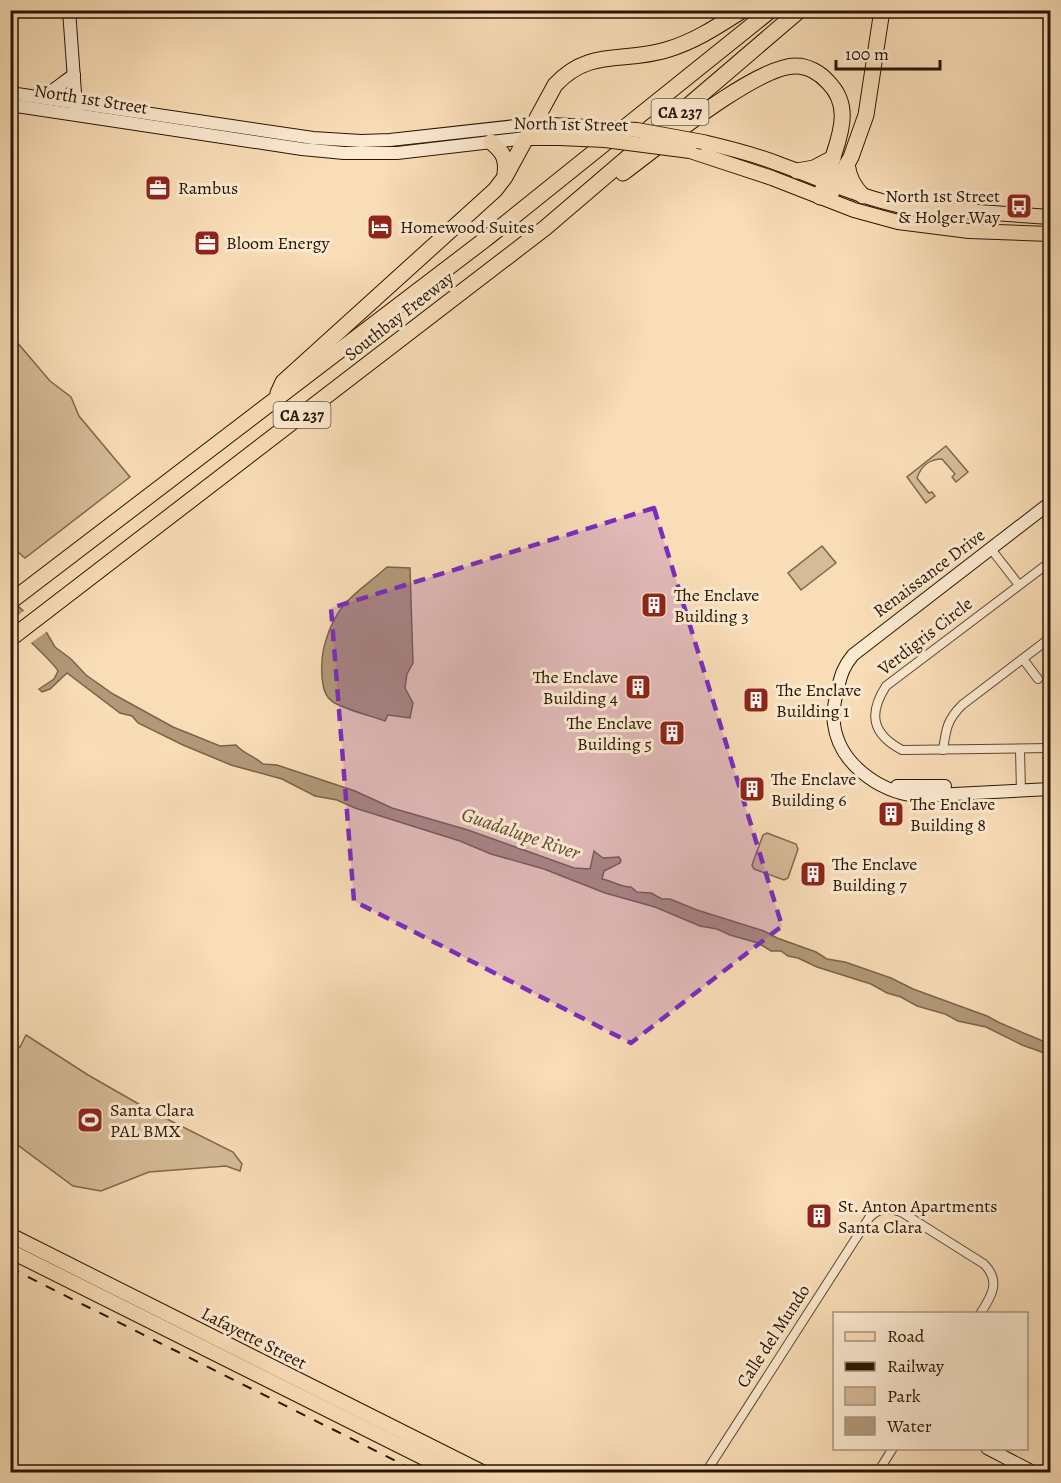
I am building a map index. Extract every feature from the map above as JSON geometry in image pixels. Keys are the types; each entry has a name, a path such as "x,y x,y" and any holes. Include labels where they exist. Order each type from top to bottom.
{"highway":[{"path":"274,401 283,382 483,203 505,177 555,85 566,73 589,61 652,54 679,46 710,31 743,10"},
{"name":"Southbay Freeway","path":"10,603 487,238 771,10"},
{"name":"Southbay Freeway","path":"10,639 545,228 800,10"},
{"path":"827,191 840,161 860,136 866,115 882,10"},
{"path":"545,228 561,221 717,104 761,77 780,68 795,66 811,69 823,76 840,99 844,121 840,161 863,196"},
{"path":"490,142 504,154 505,177"},
{"path":"797,171 840,161"}],"main road":[{"path":"69,10 76,108"},
{"path":"42,97 55,91 63,82 75,75"},
{"name":"North 1st Street","path":"10,93 42,97 76,108 302,149 344,153 397,153 526,138 605,140 690,151 772,178 915,209 1050,217"},
{"name":"North 1st Street","path":"10,105 76,108 313,138 361,141 427,137 534,124 637,130 703,142 750,154 797,171 827,191 871,215 917,226 969,231 1050,234"},
{"name":"Renaissance Drive","path":"1050,503 993,552 866,653 840,679 834,715 834,726 846,754 862,773 887,787 1050,789"},
{"name":"Renaissance Drive","path":"993,552 1050,513"},
{"name":"Renaissance Drive","path":"1021,787 1050,782"},
{"name":"Lafayette Street","path":"10,1235 482,1473"},
{"name":"Lafayette Street","path":"10,1251 452,1473"},
{"path":"989,1450 1033,1473"}],"street":[{"path":"993,552 1019,585"},
{"name":"Verdigris Circle","path":"1050,562 886,686 874,710 876,726 889,743 902,750 1050,748"},
{"path":"943,750 947,726 953,714 1050,638"},
{"path":"1023,658 1038,679"},
{"path":"1020,750 1021,787"},
{"name":"Calle del Mundo","path":"706,1473 869,1218 876,1211 885,1208 894,1209 984,1264 993,1276 994,1284 993,1292 981,1312"},
{"path":"878,1473 892,1450"}],"highlighted area":[{"path":"654,508 782,926 631,1043 354,901 331,608"}],"green space":[{"path":"10,334 50,381 71,397 79,416 130,477 25,558 11,546"},
{"path":"946,446 968,472 956,482 952,477 955,474 942,459 926,464 917,478 929,493 932,492 935,496 926,503 907,477"},
{"path":"822,546 836,563 801,590 788,573"},
{"path":"767,833 796,844 798,849 788,878 784,880 754,869 752,865 763,835"},
{"name":"Santa Clara PAL BMX","path":"26,1035 88,1075 151,1111 233,1152 242,1164 240,1171 226,1166 149,1172 101,1191 73,1186 11,1140 11,1044 20,1047"}],"water":[{"path":"387,567 410,568 413,663 407,674 405,688 413,703 410,718 388,715 385,721 330,700 324,687 322,667 325,645 337,615 350,598"},
{"path":"10,599 45,630 55,647 71,659 86,675 113,694 173,727 220,746 236,745 263,764 277,765 355,791 392,808 468,830 574,868 590,869 594,851 603,858 619,857 620,863 604,871 602,879 764,931 816,952 827,959 845,962 891,978 1050,1044 1050,1055 1022,1045 986,1027 958,1021 945,1014 917,1006 871,984 817,967 781,951 771,951 758,943 717,929 700,926 655,907 605,893 544,869 491,854 460,841 355,808 337,800 315,796 282,779 231,765 138,723 132,716 120,713 67,673 50,689 42,692 39,689 54,679 58,671 11,623"}],"pier":[{"path":"26,609 49,630 28,645 10,627 11,621"}],"railway":[{"path":"10,1268 418,1472"}],"place":[{"name":"Rambus","path":"158,188"},
{"name":"North 1st Street & Holger Way","path":"1019,206"},
{"name":"Homewood Suites","path":"380,227"},
{"name":"Bloom Energy","path":"207,243"},
{"name":"The Enclave Building 3","path":"654,605"},
{"name":"The Enclave Building 4","path":"638,687"},
{"name":"The Enclave Building 1","path":"756,700"},
{"name":"The Enclave Building 5","path":"672,733"},
{"name":"The Enclave Building 6","path":"752,789"},
{"name":"The Enclave Building 8","path":"891,814"},
{"name":"The Enclave Building 7","path":"813,874"},
{"name":"Santa Clara PAL BMX","path":"90,1120"},
{"name":"St. Anton Apartments Santa Clara","path":"819,1216"}],"water label":[{"name":"Guadalupe River","path":"521,833"}]}
